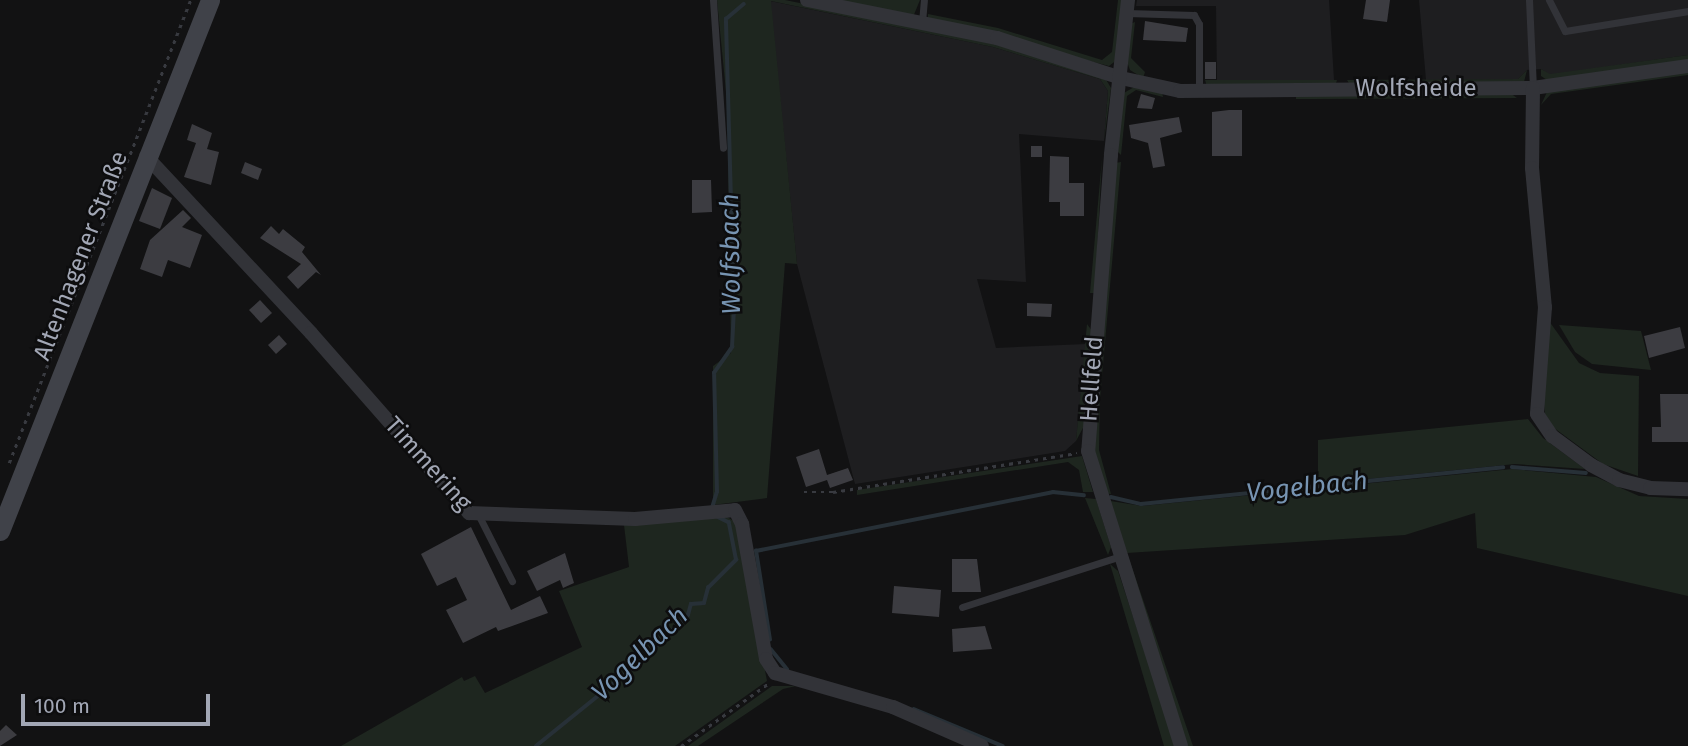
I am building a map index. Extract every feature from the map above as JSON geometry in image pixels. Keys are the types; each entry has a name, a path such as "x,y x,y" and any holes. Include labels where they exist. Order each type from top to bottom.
{"main road":[{"name":"Altenhagener Straße","path":"0,531 146,156 210,0"}],"street":[{"name":"Wolfsheide","path":"807,0 997,38 1121,78 1165,89 1533,88 1688,66"},
{"name":"Hellfeld","path":"1128,7 1088,451 1118,557 1181,746"},
{"path":"1533,88 1532,168 1545,307 1537,414 1552,436 1591,466 1619,480 1650,488 1688,489"},
{"name":"Timmering","path":"146,156 311,333 469,513 479,516 635,519 736,510 740,516 766,659 775,673"},
{"path":"775,673 892,707 982,746"}],"lane":[{"path":"713,0 723,148"},
{"path":"922,23 924,0"},
{"path":"1529,0 1533,88"},
{"path":"1549,0 1565,31 1688,11"},
{"path":"1128,7 1194,15 1199,24 1199,91"},
{"path":"479,516 512,581"},
{"path":"962,607 1118,557"}],"path":[{"path":"4,475 190,0"},
{"path":"804,492 833,492 1088,451"},
{"path":"681,746 761,691 775,673"}],"shaded area":[{"path":"717,0 785,0 995,43 1104,76 1111,88 1104,141 1108,91 1100,79 993,47 771,1 797,264 785,263 767,498 713,505 713,366 731,353 728,168 731,143"},
{"path":"830,0 920,0 913,17"},
{"path":"1118,0 1124,0 1118,59 1109,66 928,20 928,14 998,28 1102,60 1112,52"},
{"path":"1137,0 1329,0 1334,80 1217,80 1216,6 1136,6"},
{"path":"1419,0 1688,0 1688,55 1550,75 1541,69 1527,70 1518,79 1426,80"},
{"path":"770,1 993,47 1100,79 1108,91 1104,141 1019,134 1026,282 977,279 996,348 1086,344 1076,441 1065,451 855,484 797,264"},
{"path":"1135,22 1131,58 1145,72 1143,78 1130,70 1126,59 1130,24"},
{"path":"1688,55 1688,62 1550,82 1541,76 1541,69 1550,74"},
{"path":"1527,70 1524,82 1350,85 1347,80 1518,79"},
{"path":"1688,70 1688,75 1551,94 1541,105 1547,92"},
{"path":"1205,80 1337,80 1336,83 1207,87"},
{"path":"1136,86 1162,92 1163,97 1136,90 1127,96 1121,155 1116,150 1122,94"},
{"path":"1510,93 1517,98 1296,99 1296,94"},
{"path":"1102,158 1095,293 1090,293"},
{"path":"1121,162 1100,399 1099,450 1111,494 1103,493 1094,457 1115,163"},
{"path":"1549,321 1579,363 1600,373 1639,376 1638,476 1603,464 1546,422 1543,396"},
{"path":"1087,324 1092,331 1084,426 1076,441"},
{"path":"1559,325 1641,331 1651,370 1592,364 1575,352"},
{"path":"1528,419 1543,438 1585,469 1515,464 1318,484 1318,440"},
{"path":"1082,456 1093,492 1083,492 1079,470 1068,462 857,495 857,490"},
{"path":"1512,469 1596,477 1639,496 1688,499 1688,596 1477,548 1475,513 1405,535 1127,553 1193,746 1186,746 1104,500 1142,506"},
{"path":"1085,498 1096,499 1111,547 1108,555"},
{"path":"724,515 737,523 767,681 675,746 341,746 462,677 464,681 475,676 485,693 582,647 559,591 629,567 624,525"},
{"path":"1110,564 1118,571 1176,746 1164,746"},
{"path":"772,686 796,686 783,689 698,746 688,746"}],"building":[{"path":"1366,0 1390,0 1387,22 1363,19"},
{"path":"1145,21 1188,28 1186,42 1143,40"},
{"path":"1205,62 1216,62 1216,79 1205,79"},
{"path":"1141,94 1155,98 1152,109 1137,108"},
{"path":"1242,110 1242,156 1212,156 1212,112"},
{"path":"1179,117 1182,132 1160,138 1165,166 1153,168 1148,143 1131,138 1129,125"},
{"path":"192,124 212,133 207,149 219,152 211,185 184,177 196,143 187,140"},
{"path":"1031,146 1042,146 1042,157 1031,157"},
{"path":"1050,156 1069,157 1069,183 1084,183 1084,216 1060,216 1060,202 1049,202"},
{"path":"245,162 262,169 258,180 241,173"},
{"path":"692,180 711,180 712,212 692,213"},
{"path":"152,188 172,198 160,229 139,221"},
{"path":"183,210 191,218 182,227 202,235 190,268 168,260 162,277 140,269 150,240"},
{"path":"271,226 279,234 283,229 305,247 302,252 321,275 316,272 298,289 287,277 301,264 260,238"},
{"path":"260,300 272,313 261,323 249,310"},
{"path":"1027,303 1052,304 1051,317 1027,316"},
{"path":"1680,327 1685,348 1649,358 1644,336"},
{"path":"279,335 287,344 276,354 268,345"},
{"path":"1660,394 1688,394 1688,442 1652,442 1652,427 1661,427"},
{"path":"819,449 827,475 848,468 853,480 830,488 827,480 806,487 796,457"},
{"path":"471,527 511,610 540,596 548,613 498,631 496,627 463,643 446,610 467,600 456,577 437,586 421,554"},
{"path":"565,553 574,583 563,588 560,580 537,591 527,571"},
{"path":"952,559 977,559 981,592 952,592"},
{"path":"894,586 941,590 939,617 892,613"},
{"path":"985,626 992,649 953,652 952,629"},
{"path":"6,725 17,735 0,746 0,731"}],"waterway":[{"name":"Wolfsbach","path":"712,508 717,492 714,373 732,347 734,309 726,19 744,4"},
{"name":"Vogelbach","path":"1111,497 1141,504 1503,467"},
{"name":"Vogelbach","path":"1512,467 1586,473"},
{"name":"Vogelbach","path":"770,640 756,551 1053,492 1084,495"},
{"name":"Vogelbach","path":"536,746 640,662 688,615 691,604 704,603 708,588 736,560 729,523 717,517"},
{"path":"771,649 787,669"},
{"path":"914,709 1003,746"}]}
